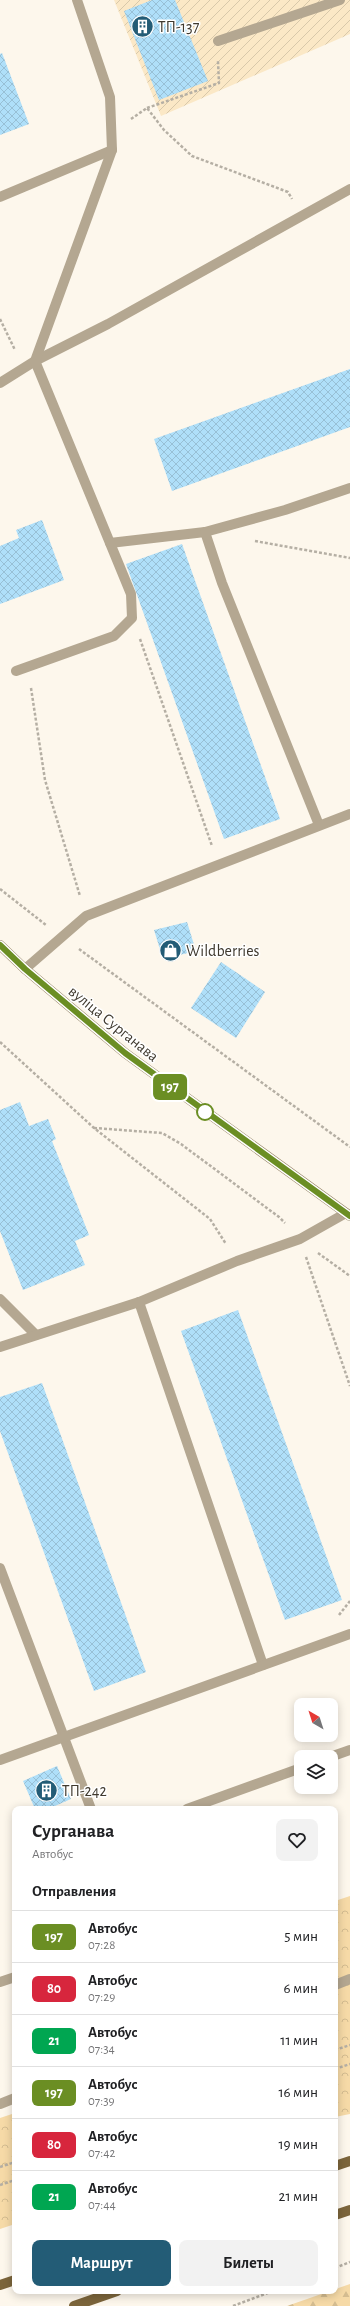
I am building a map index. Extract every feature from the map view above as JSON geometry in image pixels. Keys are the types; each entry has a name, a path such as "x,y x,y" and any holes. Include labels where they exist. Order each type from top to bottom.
{"main road":[{"name":"вуліца Сурганава","path":"0,945 25,969 125,1053 348,1214"},
{"path":"338,2165 350,2161"},
{"path":"338,2214 350,2210"},
{"path":"0,2285 12,2281"},
{"path":"74,2306 108,2294"}],"lane":[{"path":"16,671 114,636 132,618 131,594 35,361 112,150 110,97 77,0"},
{"path":"218,41 340,0"},
{"path":"0,197 112,150"},
{"path":"0,383 35,361 108,324 300,215 350,189"},
{"path":"110,543 205,532 285,510 350,488"},
{"path":"205,532 222,583 319,825"},
{"path":"25,969 86,916 350,814"},
{"path":"0,1347 139,1302 237,1261 300,1239 348,1214"},
{"path":"0,1299 36,1335"},
{"path":"139,1302 263,1665"},
{"path":"0,1568 90,1806"},
{"path":"0,1760 350,1634"},
{"path":"338,1754 350,1750"},
{"path":"195,1806 294,1771"},
{"path":"0,1982 12,1977"},
{"path":"338,1983 350,1979"},
{"path":"0,2104 12,2099"}],"path":[{"path":"111,132 147,108 219,83 218,41"},
{"path":"147,108 164,130 192,156 288,192 300,215"},
{"path":"0,319 24,368"},
{"path":"251,540 350,558"},
{"path":"132,618 218,864"},
{"path":"28,667 45,780 86,916"},
{"path":"0,889 62,937 350,1147"},
{"path":"0,1042 94,1128 210,1218 237,1261"},
{"path":"94,1128 162,1133 181,1144 279,1216 300,1239 350,1276"},
{"path":"300,1239 350,1386"},
{"path":"338,2049 350,2045"},
{"path":"338,2068 350,2064"},
{"path":"0,2167 12,2163"},
{"path":"0,2185 12,2181"},
{"path":"338,2267 350,2262"},
{"path":"234,2306 265,2294"}],"shaded area":[{"path":"114,0 350,0 350,34 161,116"}],"green space":[{"path":"350,1896 350,2114 338,2116 338,1900"},
{"path":"12,2114 12,2225 0,2229 0,2118"},
{"path":"350,2284 350,2306 287,2306 321,2294 338,2294 338,2288"}],"building":[{"path":"152,0 175,0 208,81 159,100 124,11"},
{"path":"2,53 29,124 0,135 0,54"},
{"path":"350,369 350,427 172,491 154,439"},
{"path":"42,520 64,580 0,604 0,546 19,538 16,530"},
{"path":"182,544 280,819 224,839 126,564"},
{"path":"187,922 196,951 163,959 154,930"},
{"path":"221,962 265,992 236,1038 191,1008"},
{"path":"20,1102 29,1126 48,1119 56,1139 52,1141 89,1235 75,1241 85,1265 23,1290 0,1231 0,1110"},
{"path":"238,1310 342,1600 285,1620 181,1331"},
{"path":"42,1383 146,1672 94,1691 0,1431 0,1397"},
{"name":"ТП-242","path":"57,1766 71,1799 55,1806 34,1806 23,1781"}],"bus line":[{"name":"197","path":"0,945 25,969 125,1053 350,1216"}],"place":[{"name":"ТП-137","path":"142,26"},
{"name":"Wildberries","path":"170,950"},
{"name":"ТП-242","path":"47,1790"}]}
